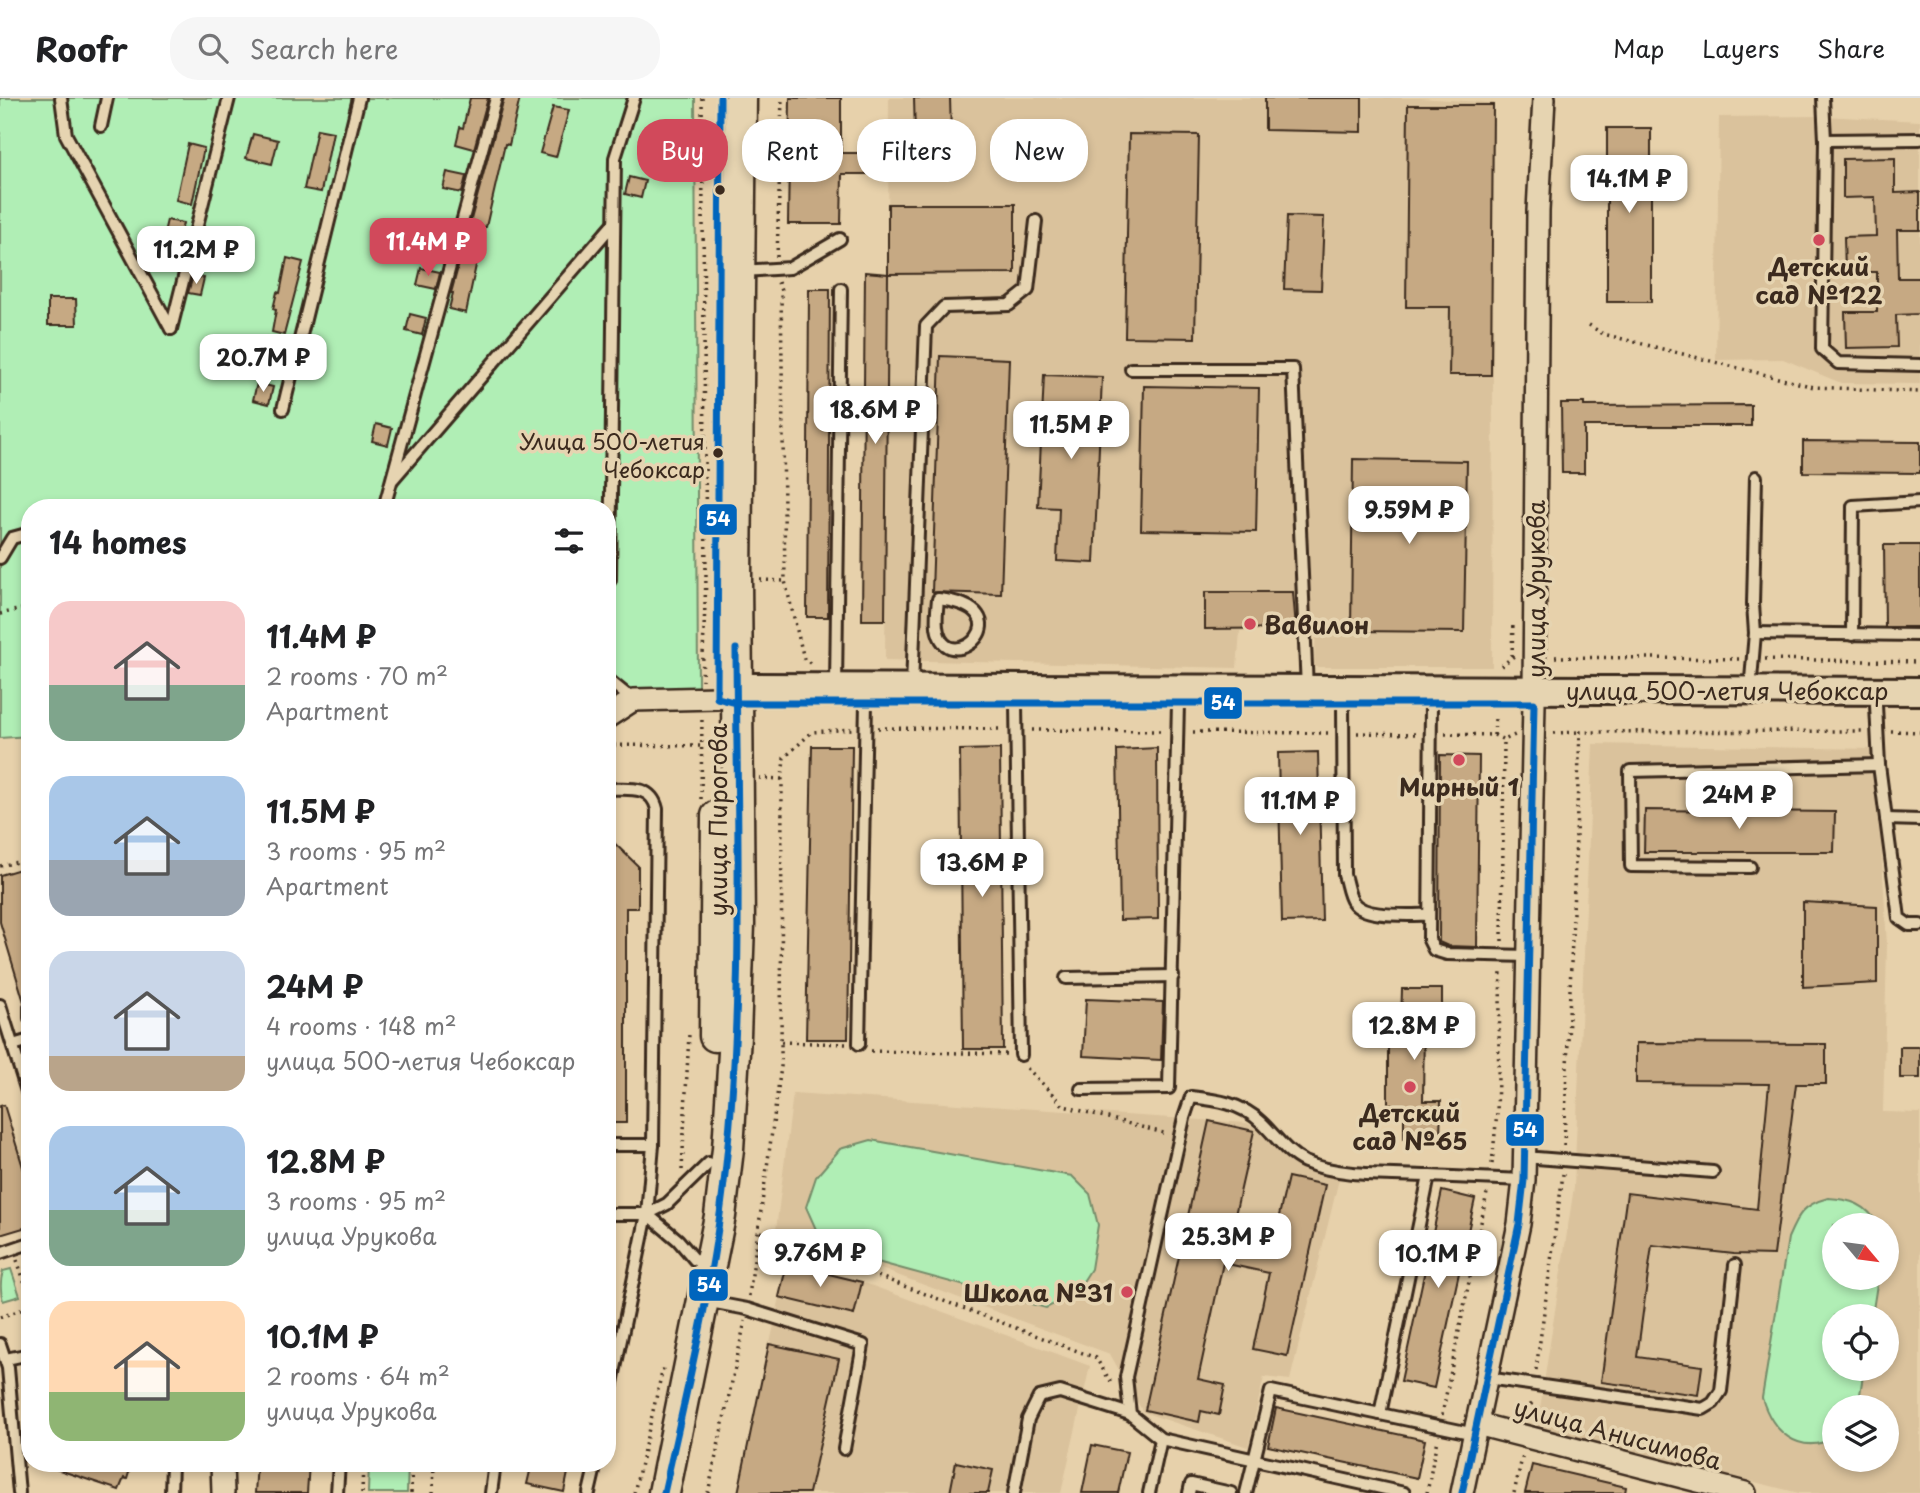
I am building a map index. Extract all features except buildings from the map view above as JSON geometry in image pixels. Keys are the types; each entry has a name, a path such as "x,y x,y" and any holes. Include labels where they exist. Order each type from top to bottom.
{"main road":[{"name":"улица Пирогова","path":"720,98 729,272"},
{"name":"улица Пирогова","path":"647,1493 704,1261 735,1036 739,924 723,694 729,272 741,98"},
{"name":"улица Пирогова","path":"664,1493 705,1301 704,1261"}],"street":[{"name":"улица Урукова","path":"1462,1493 1519,1224 1524,1180 1534,696 1538,211 1544,98"},
{"name":"улица 500-летия Чебоксар","path":"723,694 836,686 911,695 1750,697 1876,709 1920,705"},
{"name":"улица 500-летия Чебоксар","path":"1876,709 1920,691"},
{"name":"улица 500-летия Чебоксар","path":"723,694 866,715 911,695"},
{"path":"616,711 633,700 723,694"},
{"name":"улица 500-летия Чебоксар","path":"1343,696 1431,703 1534,696"},
{"name":"улица Анисимова","path":"1476,1429 1527,1437 1745,1493"},
{"path":"222,1472 223,1493"}],"lane":[{"path":"61,98 66,135 171,329 229,98"},
{"path":"100,126 107,98"},
{"path":"284,409 359,98"},
{"path":"386,499 496,98"},
{"path":"611,499 615,158 634,98"},
{"path":"1823,98 1825,141 1822,349 1838,363 1920,365"},
{"path":"1825,141 1920,139"},
{"path":"911,695 926,326 944,307 1009,305 1028,290 1035,221"},
{"path":"391,481 614,223"},
{"path":"729,272 790,268 840,239"},
{"path":"836,686 841,289"},
{"path":"1131,369 1293,369 1307,696"},
{"path":"1750,697 1755,633 1753,604 1756,477"},
{"path":"1852,635 1853,506 1920,502"},
{"path":"0,558 6,537"},
{"path":"915,599 938,599 953,601 974,609 980,631 973,643 967,647 954,648 942,641 937,628 938,599"},
{"path":"1755,633 1920,635"},
{"path":"616,686 633,700"},
{"path":"1016,695 1021,1055"},
{"path":"1081,1089 1169,1088 1178,695"},
{"path":"1343,696 1345,875 1352,901 1361,909 1377,914 1429,915"},
{"path":"1431,703 1429,940 1434,950 1447,954 1528,956"},
{"path":"1876,709 1880,765 1899,918 1909,925 1920,925"},
{"path":"859,1044 866,715"},
{"path":"1750,867 1631,866 1630,771 1880,765"},
{"path":"616,789 644,791 653,798 657,809 653,1144 647,1214 616,1364"},
{"path":"1886,819 1920,820"},
{"path":"1066,978 1172,976"},
{"path":"0,1006 21,1071"},
{"path":"13,1045 21,1043"},
{"path":"1130,1414 1126,1377 1179,1137 1191,1097 1221,1100 1244,1109 1260,1121 1287,1151 1304,1161 1329,1170 1524,1180"},
{"path":"616,1145 653,1144"},
{"path":"1524,1157 1713,1172"},
{"path":"616,1214 647,1214 667,1204 718,1163"},
{"path":"1380,1414 1429,1176"},
{"path":"647,1214 704,1261"},
{"path":"0,1253 21,1246"},
{"path":"1487,1378 1703,1409 1713,1403 1721,1391 1735,1265"},
{"path":"705,1301 747,1309 863,1345 844,1449"},
{"path":"0,1344 6,1359 19,1493"},
{"path":"6,1359 21,1356"},
{"path":"1246,1493 1271,1391 1440,1426 1476,1429"},
{"path":"1014,1493 1028,1419 1039,1397 1060,1392 1130,1414 1161,1440 1404,1493"},
{"path":"1149,1493 1161,1440"},
{"path":"171,1493 172,1472"},
{"path":"337,1493 338,1472"},
{"path":"491,1493 494,1472"},
{"path":"589,1493 594,1472"},
{"path":"1189,1493 1191,1485 1231,1493"}],"path":[{"path":"702,98 706,578 723,694"},
{"path":"777,261 782,98"},
{"path":"777,277 781,291 785,581 804,659 810,663 811,669"},
{"path":"1589,325 1603,334 1814,387 1920,392"},
{"path":"760,580 785,581"},
{"path":"0,614 21,609"},
{"path":"1542,657 1920,662"},
{"path":"1547,733 1876,709 1920,732"},
{"path":"749,1297 781,1067 784,758 811,732 866,715"},
{"path":"1495,719 1494,735 1504,740"},
{"path":"1514,1493 1527,1437 1563,1183 1580,732"},
{"path":"1504,740 1517,734"},
{"path":"1427,1493 1490,1179 1497,1113 1504,740"},
{"path":"616,745 702,746"},
{"path":"754,778 782,779"},
{"path":"0,866 21,861"},
{"path":"781,1042 859,1044 866,1051 1021,1055 1028,1070 1064,1106 1179,1137"},
{"path":"760,1232 1096,1358 1130,1414"},
{"path":"14,1248 21,1270"},
{"path":"0,1317 21,1310"},
{"path":"708,1493 745,1318"},
{"path":"634,1493 664,1362"},
{"path":"362,1493 363,1472"},
{"path":"411,1493 412,1472"},
{"path":"433,1493 434,1472"}],"shaded area":[{"path":"889,98 1420,98 1494,103 1492,667 1314,667 1316,631 1305,630 1240,631 1237,668 885,660 888,182 976,182 976,119 889,119"},
{"name":"Детский сад №122","path":"1823,116 1920,121 1920,384 1841,383 1783,359 1716,360 1719,117"},
{"path":"1593,744 1876,749 1887,946 1883,1112 1920,1113 1920,1493 1799,1493 1537,1428 1574,1187"},
{"name":"Школа №31","path":"793,1093 1247,1123 1339,1179 1290,1380 1264,1377 1248,1447 1143,1412 1110,1354 776,1230"},
{"path":"787,1264 862,1282 1090,1366 1061,1493 738,1493"}],"green space":[{"path":"0,98 695,98 695,119 637,119 637,182 695,182 698,689 616,689 616,499 21,499 21,737 0,738"},
{"path":"871,1140 1072,1176 1090,1194 1098,1225 1091,1269 1075,1294 1046,1308 837,1251 818,1234 806,1207 816,1177 840,1149"},
{"path":"1828,1198 1844,1200 1863,1207 1870,1213 1822,1213 1822,1290 1876,1290 1874,1304 1822,1304 1822,1381 1862,1381 1860,1395 1822,1395 1822,1443 1809,1444 1798,1442 1780,1430 1772,1421 1762,1398 1788,1238 1802,1212 1812,1204"},
{"path":"11,1269 20,1296 3,1301 3,1271"},
{"path":"369,1472 408,1472 407,1493 368,1493"}],"transit line":[{"name":"54","path":"720,98 717,698 737,703 1534,703 1524,1180 1519,1224 1462,1493"},
{"name":"54","path":"664,1493 712,1267 730,1124 738,920 736,649"}],"place":[{"name":"Детский сад №122","path":"1819,240"},
{"name":"Улица 500-летия Чебоксар","path":"718,453"},
{"name":"Вавилон","path":"1250,624"},
{"name":"Мирный 1","path":"1459,760"},
{"name":"Детский сад №65","path":"1410,1087"},
{"name":"Школа №31","path":"1127,1292"}]}
